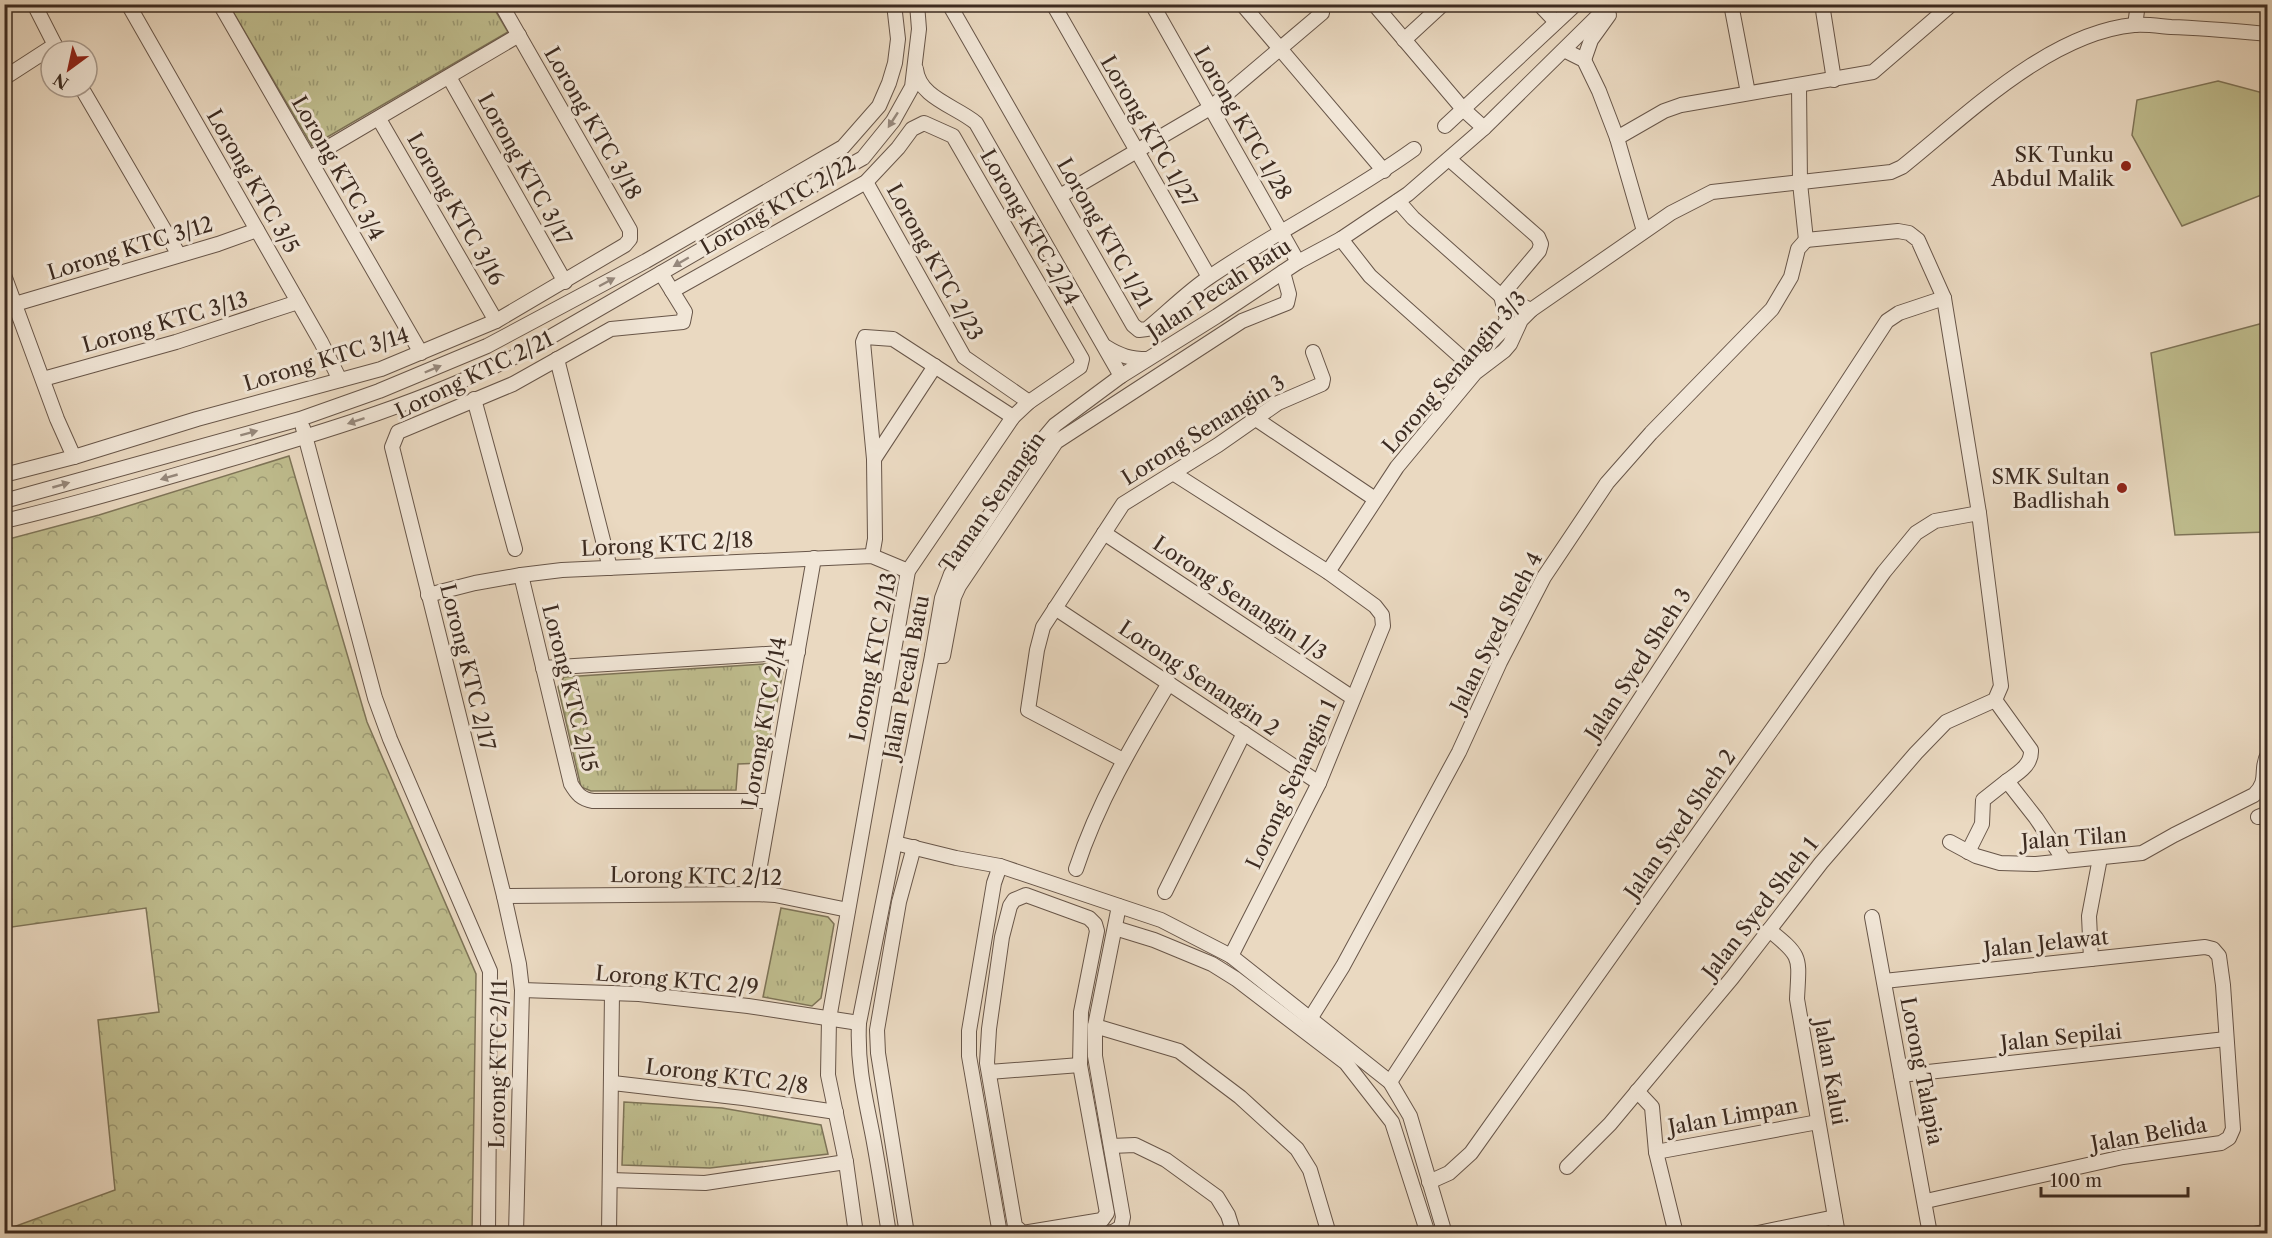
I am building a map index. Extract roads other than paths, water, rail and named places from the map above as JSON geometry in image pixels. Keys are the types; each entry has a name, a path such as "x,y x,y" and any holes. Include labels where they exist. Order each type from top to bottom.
{"street":[{"path":"34,4 52,39"},
{"name":"Lorong KTC 3/5","path":"128,4 340,380"},
{"name":"Lorong KTC 3/4","path":"220,4 421,353"},
{"name":"Lorong KTC 3/18","path":"501,4 630,231"},
{"path":"4,501 300,419 379,391 487,346 646,261 843,147 879,106 889,83 895,63 897,39 897,16 894,4"},
{"path":"4,521 61,508 306,437 413,402 495,367 661,273 863,158 893,121 912,87 919,29 917,4"},
{"name":"Lorong KTC 1/21","path":"949,4 1133,325 1139,330 1147,329 1209,277 1384,171 1414,149"},
{"name":"Lorong KTC 1/27","path":"1053,4 1209,277"},
{"name":"Lorong KTC 1/28","path":"1152,4 1298,262"},
{"path":"1242,4 1384,171"},
{"path":"1374,4 1463,109 1484,128"},
{"path":"1404,40 1443,4"},
{"path":"1539,4 1556,22"},
{"path":"1445,126 1576,4"},
{"name":"Jalan Pecah Batu","path":"889,1233 860,1076 859,1023 942,598 948,582 1028,457 1055,425 1121,376 1298,262 1341,239 1398,201 1484,128 1610,4"},
{"path":"1584,60 1591,40 1616,4"},
{"path":"1731,4 1748,93"},
{"path":"1822,4 1834,80"},
{"path":"2135,25 2138,4"},
{"path":"1617,138 1674,107 1873,72 1942,7"},
{"path":"1060,196 1210,108 1322,13"},
{"name":"Lorong Senangin 3/3","path":"1328,572 1397,467 1476,373 1510,344 1521,320 1531,310 1688,203 1712,192 1891,172 1902,167 2005,85 2050,53 2081,39 2135,25 2207,28 2268,34"},
{"path":"310,159 519,35"},
{"path":"1564,50 1584,60 1617,138 1644,231"},
{"path":"4,78 39,58"},
{"path":"916,64 917,80 930,94 976,123 1121,376"},
{"name":"Lorong KTC 3/17","path":"449,77 565,282"},
{"path":"1799,86 1800,183 1806,240 1898,231 1909,233 1918,240 1944,298 1979,513 2001,686 1997,697 2031,750 2031,757 2026,765 1983,800 1982,824 1968,852"},
{"path":"904,100 912,96 930,94"},
{"path":"88,99 179,255"},
{"name":"Lorong KTC 3/16","path":"379,118 496,321"},
{"name":"Lorong KTC 2/22","path":"672,291 866,182 898,148 912,129 924,123"},
{"name":"Lorong KTC 2/24","path":"924,123 953,136 1082,359 1080,368"},
{"path":"1449,159 1538,237 1541,244 1539,251 1501,296"},
{"name":"Lorong KTC 2/23","path":"866,182 964,357 1029,402"},
{"path":"1398,201 1413,218 1501,296 1531,310"},
{"name":"Lorong KTC 3/12","path":"15,304 257,230"},
{"name":"Lorong KTC 3/14","path":"5,475 74,457 197,419 381,369 496,321 625,245 630,238 630,231"},
{"path":"1341,239 1370,276 1468,362 1473,361 1504,326 1507,319 1501,296"},
{"name":"Jalan Syed Sheh 4","path":"1310,1019 1343,966 1459,752 1500,663 1544,577 1607,483 1651,433 1772,309 1791,277 1798,249 1806,240"},
{"name":"Taman Senangin","path":"932,656 943,656 954,597 959,585 1056,442 1242,321 1287,303 1289,294 1283,272"},
{"path":"661,273 672,291"},
{"path":"4,275 74,457"},
{"name":"Lorong KTC 2/21","path":"392,447 398,432 513,384 611,329 683,322 685,312 672,291"},
{"name":"Jalan Syed Sheh 3","path":"1390,1082 1887,321 1899,313 1944,298"},
{"name":"Lorong KTC 3/13","path":"43,380 176,342 298,302"},
{"path":"872,556 876,539 874,459 863,342 865,337 893,339 1013,417"},
{"path":"1104,346 1118,355 1132,359 1148,359"},
{"name":"Lorong Senangin 3","path":"1123,760 1028,710 1037,650 1043,627 1123,504 1278,403 1322,384 1323,379 1313,352"},
{"path":"557,359 610,568"},
{"path":"874,459 936,366"},
{"name":"Lorong KTC 2/13","path":"848,909 908,571 1013,417 1029,402 1080,368"},
{"path":"474,399 515,549"},
{"path":"300,419 375,698 390,739 490,971 488,1233"},
{"path":"1256,419 1375,499"},
{"name":"Lorong KTC 2/17","path":"392,447 504,896"},
{"path":"1173,473 1328,572"},
{"name":"Jalan Syed Sheh 2","path":"1429,1182 1449,1173 1471,1154 1884,572 1916,533 1935,521 1979,513"},
{"name":"Lorong Senangin 1/3","path":"1104,533 1353,698"},
{"name":"Lorong KTC 2/18","path":"428,595 521,575 610,568 872,556 908,571"},
{"name":"Lorong KTC 2/14","path":"755,894 814,558"},
{"name":"Lorong Senangin 1","path":"1231,956 1319,783 1383,626 1382,615 1376,606 1328,572"},
{"name":"Lorong KTC 2/15","path":"521,575 571,784 576,793 584,800 771,801"},
{"name":"Lorong Senangin 2","path":"1055,608 1319,783"},
{"path":"543,668 798,652"},
{"path":"1076,869 1088,832 1123,760 1169,683"},
{"name":"Jalan Syed Sheh 1","path":"1567,1167 1610,1124 1732,978 1821,863 1916,753 1946,722 1997,697"},
{"path":"1165,892 1244,733"},
{"name":"Jalan Tilan","path":"1950,842 1968,852 2000,863 2036,864 2142,853 2254,795 2262,788 2265,773 2264,760 2268,754"},
{"path":"2007,781 2036,818 2064,860"},
{"path":"895,843 1000,866 1161,920 1231,956 1390,1082 1410,1116 1445,1233"},
{"path":"907,1233 878,1053 877,1030 899,902 914,847"},
{"path":"2091,959 2089,916 2100,858"},
{"path":"1000,866 994,883 969,1031 969,1056 1000,1233"},
{"name":"Lorong KTC 2/12","path":"504,896 755,894 776,895 848,909"},
{"path":"1026,895 1089,918 1095,924 1097,931 1082,1011 1080,1065 1107,1213 1105,1218 1023,1233 1015,1226 987,1063 989,1029 1002,937 1010,906 1014,900 1026,895"},
{"name":"Lorong KTC 2/11","path":"504,896 519,964 522,990 516,1233"},
{"path":"1101,1233 1113,1232 1121,1227 1123,1217 1095,1056 1095,1026 1119,906"},
{"path":"848,909 829,1018 828,1075 846,1162 856,1233"},
{"name":"Lorong Talapia","path":"1872,917 1926,1201 1930,1233"},
{"path":"1115,928 1154,940 1212,964 1236,979 1346,1063 1392,1122 1428,1233"},
{"name":"Jalan Kalui","path":"1769,930 1791,948 1799,964 1797,999 1838,1233"},
{"path":"987,934 1002,937"},
{"name":"Jalan Jelawat","path":"1884,981 2205,947 2213,949 2219,956 2226,1039"},
{"path":"1091,963 1108,965"},
{"name":"Lorong KTC 2/9","path":"522,990 639,994 748,1006 859,1023"},
{"path":"609,1233 613,1083 612,993"},
{"path":"1095,1026 1179,1051 1240,1097 1297,1149 1310,1170 1329,1233"},
{"name":"Jalan Sepilai","path":"1901,1075 2226,1039"},
{"name":"Jalan Belida","path":"1926,1201 2123,1157 2222,1143 2233,1129 2226,1039"},
{"path":"989,1072 1080,1065"},
{"name":"Lorong KTC 2/8","path":"613,1083 743,1098 836,1112"},
{"path":"1637,1091 1652,1107 1656,1152 1676,1233"},
{"name":"Jalan Limpan","path":"1656,1152 1818,1122"},
{"path":"1111,1146 1135,1145 1166,1160 1217,1197 1228,1215 1234,1233"},
{"path":"610,1180 705,1184 846,1162"},
{"path":"1100,1174 1115,1171"},
{"path":"993,1193 1010,1190"},
{"path":"1753,1233 1835,1217"},
{"path":"2254,1233 2268,1231"}],"place":[{"name":"SK Tunku Abdul Malik","path":"2126,166"},
{"name":"SMK Sultan Badlishah","path":"2122,488"}]}
